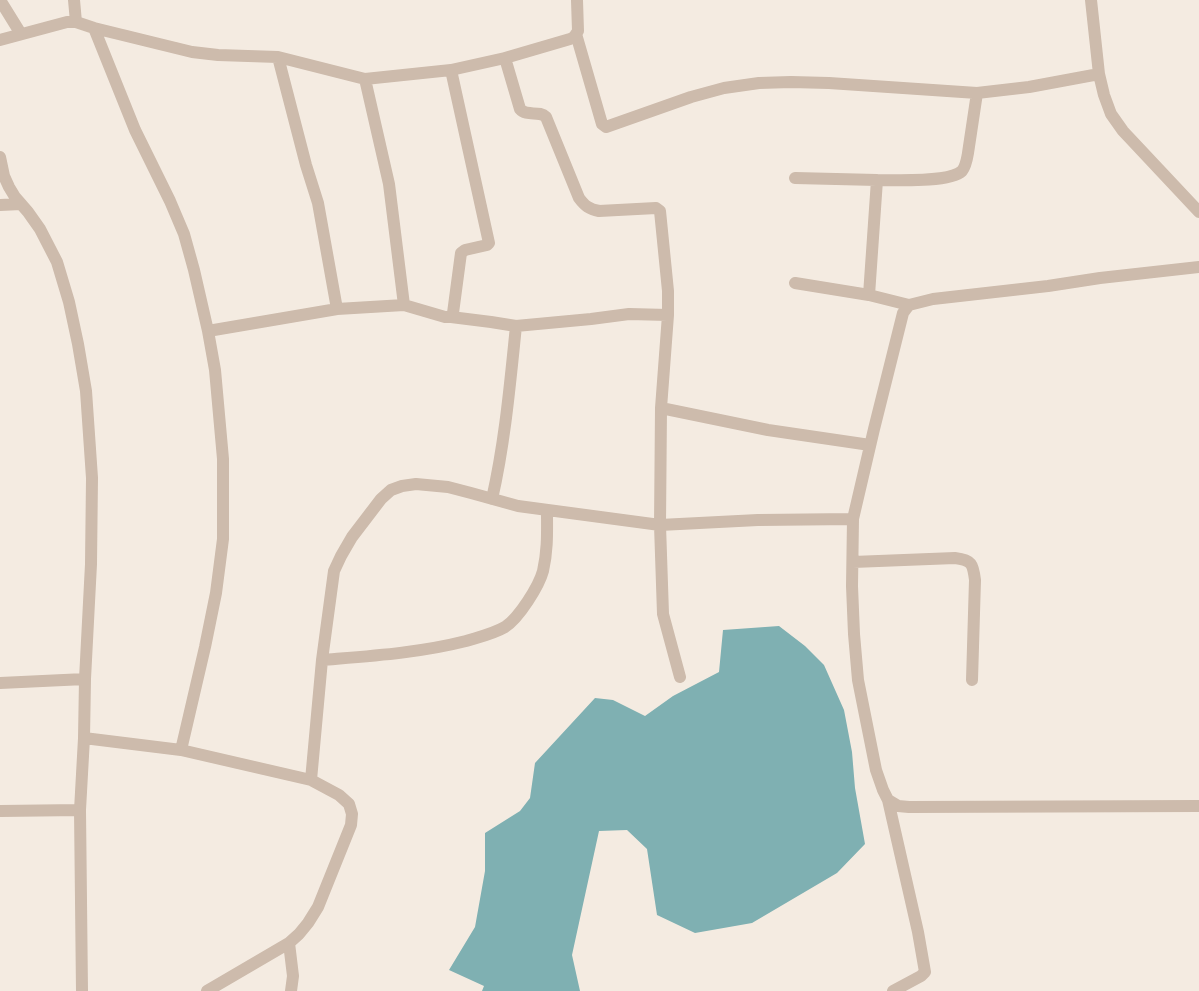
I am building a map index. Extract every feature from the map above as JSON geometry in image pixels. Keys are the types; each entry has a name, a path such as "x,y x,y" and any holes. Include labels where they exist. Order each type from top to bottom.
{"street":[{"path":"0,0 21,34"},
{"path":"74,0 76,22"},
{"path":"0,40 68,22 76,22 192,52 278,57 365,79 451,70 505,58 570,39 578,31 577,0"},
{"path":"1091,0 1099,74 1111,114 1123,131 1199,212"},
{"path":"94,28 135,130 184,234 216,370 223,459 223,539 209,629 181,750"},
{"path":"576,34 602,124 606,127 691,96 724,88 759,83 828,82 977,93 1029,87 1099,74"},
{"path":"278,57 318,204 337,309"},
{"path":"505,58 520,109 524,112 541,114 546,117 570,176 585,206 599,211 656,208 660,210 668,291 661,408 660,525 663,614 680,677"},
{"path":"450,317 454,313 461,253 489,243 451,70"},
{"path":"365,79 389,184 404,305"},
{"path":"795,178 940,179 957,174 966,162 977,93"},
{"path":"0,157 4,176 9,187 40,229 56,262 69,302 86,392 92,478 91,564 80,810 82,991"},
{"path":"869,295 877,180"},
{"path":"0,205 21,204"},
{"path":"795,283 869,295 909,305 933,299 1199,267"},
{"path":"208,331 337,309 404,305 445,317 516,326 629,314 668,315"},
{"path":"893,991 925,972 918,932 888,800 876,770 858,680 854,634 853,519 903,314 909,305"},
{"path":"492,499 499,468 509,400 516,326"},
{"path":"661,408 768,430 870,446"},
{"path":"311,780 322,660 334,571 352,537 381,499 391,490 416,484 448,487 518,506 660,525 758,520 853,519"},
{"path":"322,660 406,652 455,644 484,636 506,626 527,604 543,573 548,548 546,510"},
{"path":"853,562 955,558 965,559 971,563 975,580 972,680"},
{"path":"0,683 85,679"},
{"path":"84,738 181,750 311,780 339,795 349,804 352,814 351,825 318,907 308,923 288,943 206,991"},
{"path":"888,800 898,806 909,807 1199,806"},
{"path":"0,811 80,810"},
{"path":"288,943 293,976 291,991"}],"water":[{"path":"779,626 805,646 824,665 844,710 865,844 837,873 752,923 695,933 657,915 647,849 627,830 599,831 572,955 580,991 482,991 484,986 449,970 475,927 485,871 485,833 520,811 530,798 535,763 595,698 613,700 645,716 673,696 719,672 723,630"}]}
